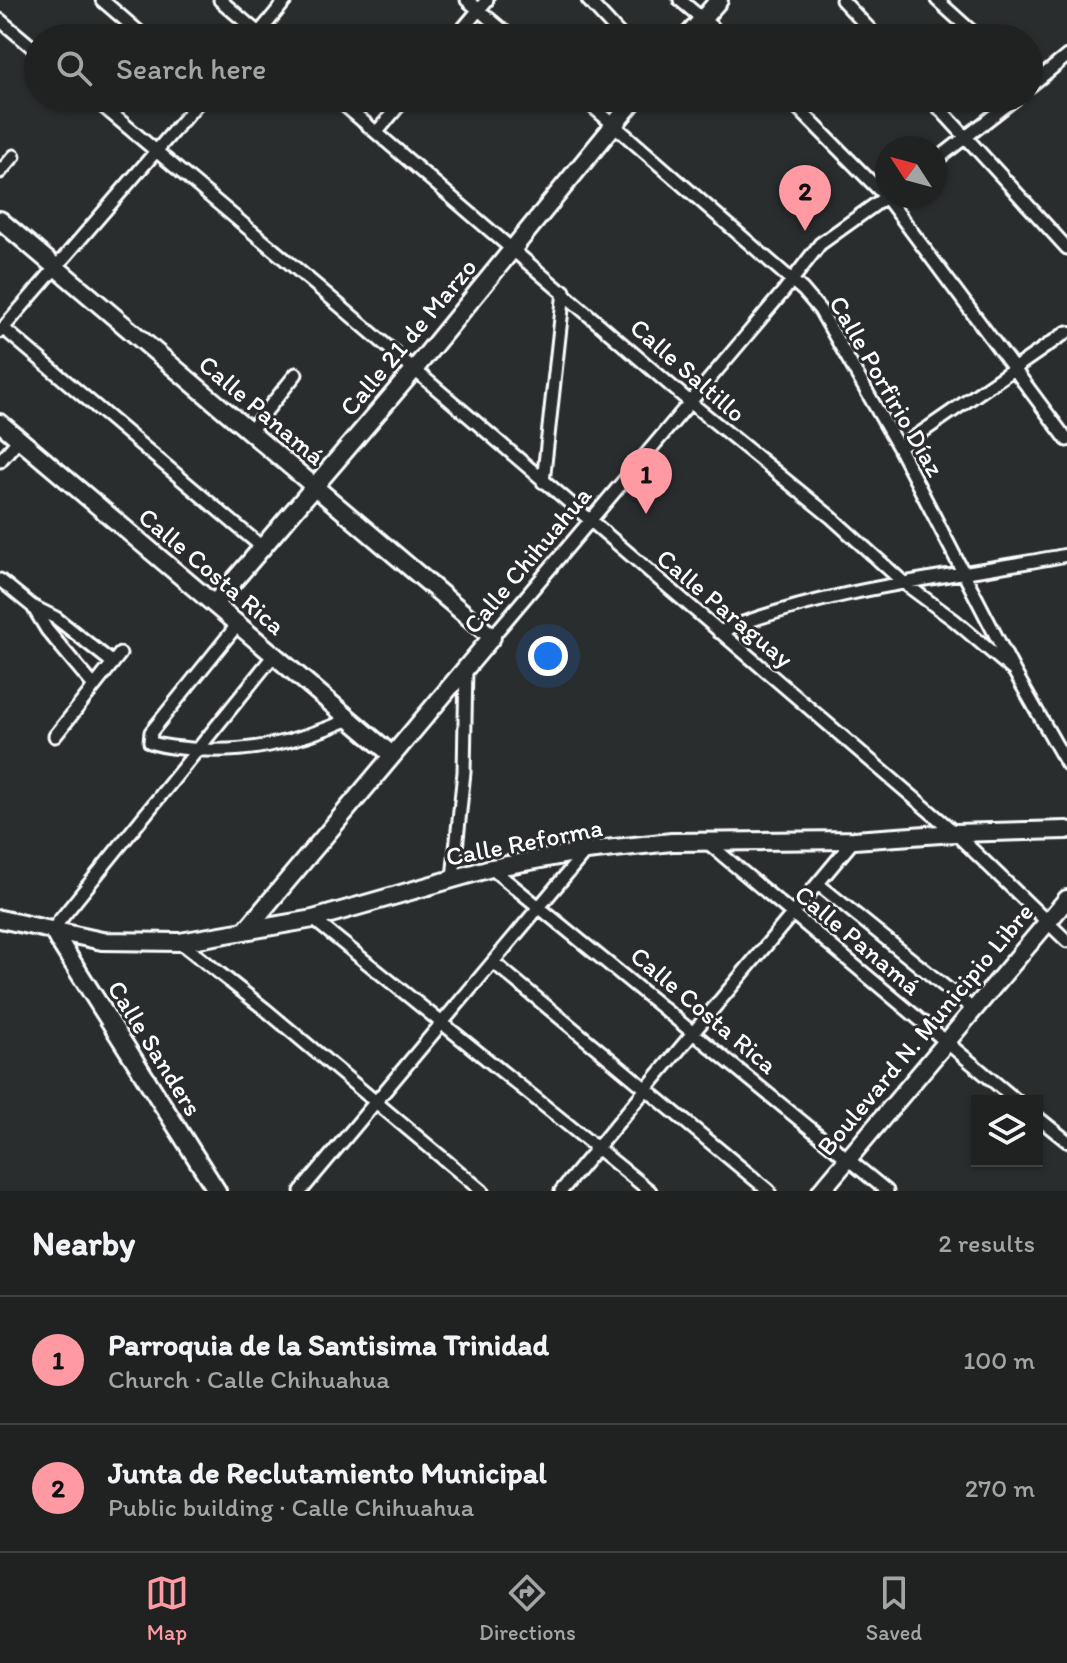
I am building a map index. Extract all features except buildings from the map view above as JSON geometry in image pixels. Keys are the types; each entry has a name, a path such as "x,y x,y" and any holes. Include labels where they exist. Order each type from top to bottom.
{"street":[{"path":"102,0 130,24"},
{"path":"220,0 246,24"},
{"path":"268,24 286,0"},
{"path":"467,0 496,24"},
{"path":"467,24 487,0"},
{"path":"588,0 610,24"},
{"path":"680,0 708,24"},
{"path":"698,24 719,0"},
{"path":"842,0 865,24"},
{"path":"937,0 964,24"},
{"path":"0,20 24,40"},
{"path":"1043,75 1067,56"},
{"name":"Calle Paraguay","path":"110,112 955,833 1067,941"},
{"path":"190,112 2,330 262,547"},
{"name":"Calle Saltillo","path":"353,112 691,403 831,517 904,583 1014,671"},
{"path":"377,132 393,112"},
{"name":"Calle Porfirio Díaz","path":"600,112 792,280 820,310 899,448 1014,671 1067,764"},
{"name":"Calle 21 de Marzo","path":"214,604 413,371 624,112"},
{"path":"802,112 875,186"},
{"path":"942,112 1067,248"},
{"path":"947,152 999,112"},
{"path":"0,172 14,156"},
{"name":"Calle Chihuahua","path":"245,931 691,403 820,244 875,205"},
{"path":"894,208 1067,440"},
{"name":"Calle Panamá","path":"0,220 492,637"},
{"path":"543,482 564,291"},
{"path":"899,448 1067,332"},
{"path":"250,431 296,374"},
{"name":"Calle Costa Rica","path":"0,423 392,755"},
{"path":"0,461 19,439"},
{"path":"719,632 819,600 1067,555"},
{"path":"0,580 32,606 117,658 55,736"},
{"path":"32,606 47,630 94,686"},
{"path":"238,624 149,736 154,745 199,751 237,751 315,734 350,719"},
{"path":"52,930 274,655"},
{"path":"453,878 464,772 466,668"},
{"name":"Calle Reforma","path":"0,919 102,941 180,942 313,919 491,868 586,851 672,842 854,840 1067,830"},
{"path":"561,1191 854,840"},
{"name":"Calle Panamá","path":"708,843 1009,1095"},
{"path":"306,1189 375,1101 586,851"},
{"name":"Calle Costa Rica","path":"491,868 887,1191"},
{"path":"818,884 974,1010"},
{"name":"Boulevard N. Municipio Libre","path":"821,1191 1067,899"},
{"path":"313,919 650,1191"},
{"name":"Calle Sanders","path":"52,930 217,1191"},
{"path":"180,942 482,1191"},
{"path":"493,962 769,1191"},
{"path":"1043,1122 1067,1141"}],"place":[{"name":"Junta de Reclutamiento Municipal","path":"805,231"},
{"name":"Parroquia de la Santisima Trinidad","path":"646,514"}]}
